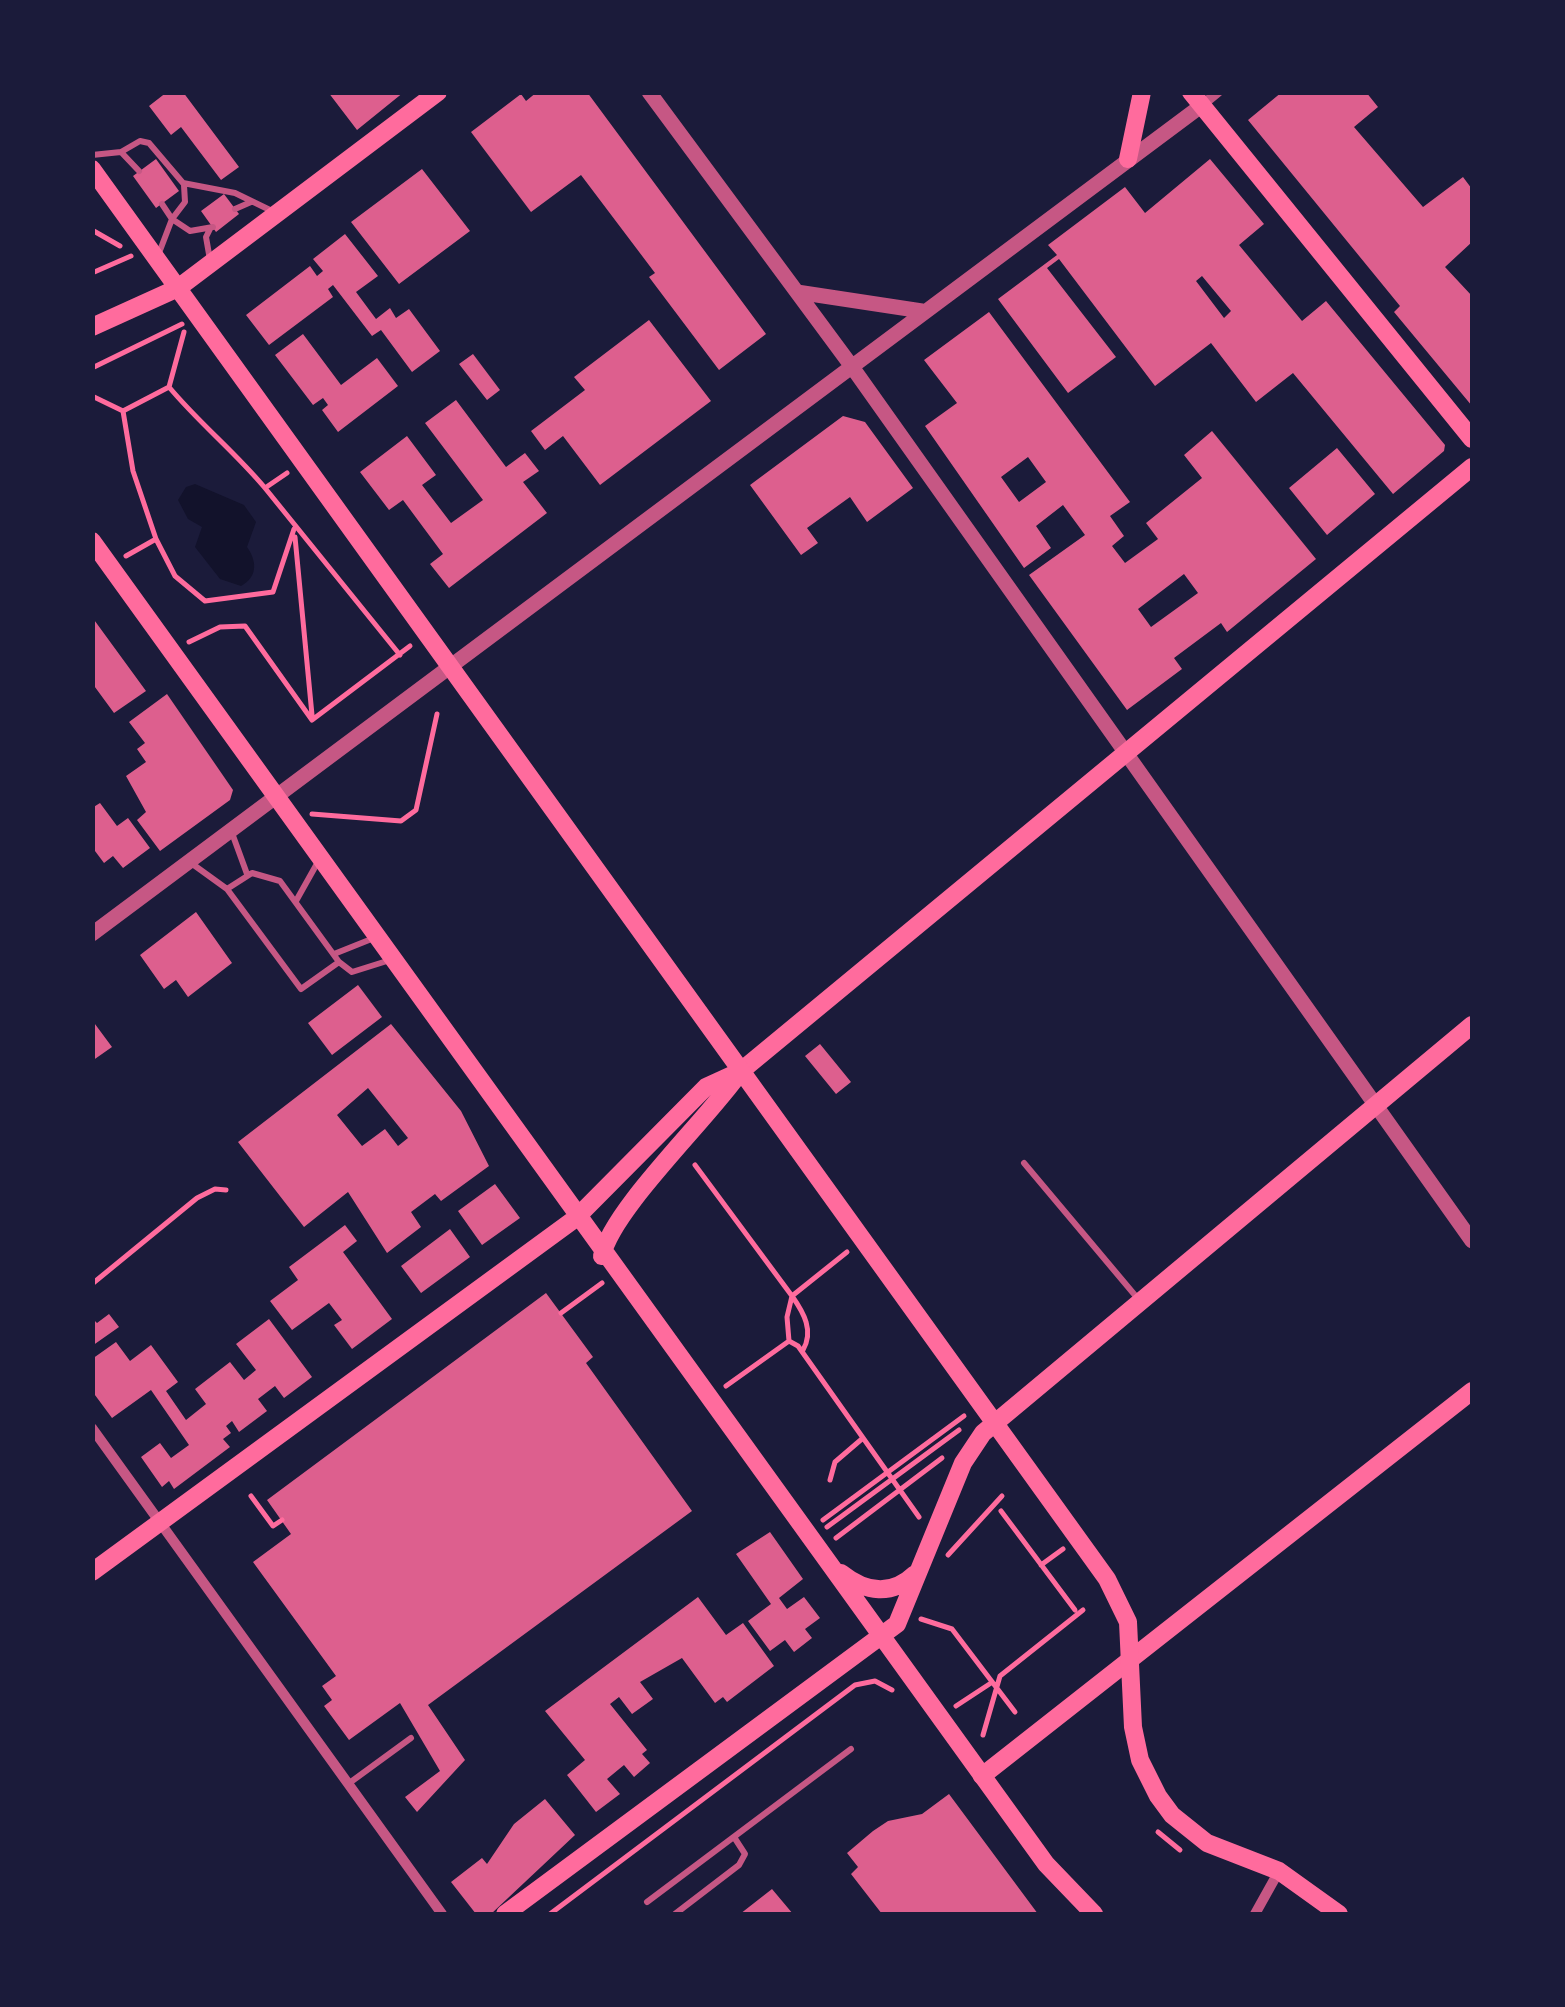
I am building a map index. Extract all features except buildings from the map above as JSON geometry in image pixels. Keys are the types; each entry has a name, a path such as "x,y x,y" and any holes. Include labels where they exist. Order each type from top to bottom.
{"main road":[{"path":"92,327 178,288 438,92"},
{"path":"1128,159 1142,92"},
{"path":"1196,99 1472,439"},
{"path":"92,169 1118,1597 1128,1622 1131,1712 1140,1760 1172,1815 1206,1843 1279,1871 1339,1914"},
{"path":"92,1572 576,1218 706,1088 741,1070 1472,467"},
{"path":"92,541 602,1256 1046,1864 1094,1914"},
{"path":"505,1914 897,1624 969,1452 994,1422 1472,1025"},
{"path":"602,1256 611,1228 720,1102 741,1070"},
{"path":"982,1776 1472,1391"},
{"path":"824,1555 846,1577 883,1591 902,1585 919,1570"}],"street":[{"path":"649,92 850,364 1472,1241"},
{"path":"92,934 1128,159 1196,99 1218,92"},
{"path":"797,292 922,311"},
{"path":"92,1428 442,1914"},
{"path":"1255,1914 1279,1871"}],"lane":[{"path":"92,155 121,152 140,141 149,143 183,184 185,202 172,219 157,259"},
{"path":"121,152 139,171"},
{"path":"183,184 235,192 278,214"},
{"path":"235,209 252,202"},
{"path":"162,204 172,219 190,231 212,227 206,237 211,264"},
{"path":"232,832 247,874"},
{"path":"296,900 319,860"},
{"path":"190,862 226,889 301,989 340,962"},
{"path":"226,889 247,874 280,881 340,962 352,972 391,959"},
{"path":"334,954 375,937"},
{"path":"1024,1163 1140,1301"},
{"path":"348,1784 411,1738"},
{"path":"648,1902 851,1750"},
{"path":"674,1914 739,1866 745,1854 734,1836"}],"path":[{"path":"92,273 134,254 124,240"},
{"path":"185,322 196,338"},
{"path":"92,368 185,322"},
{"path":"123,412 168,387 185,322"},
{"path":"168,387 202,426 232,448 294,529 400,654"},
{"path":"92,396 123,412"},
{"path":"123,412 133,471 156,538 175,576 204,601 273,592 294,529"},
{"path":"276,458 298,488"},
{"path":"265,488 287,472"},
{"path":"294,529 312,720"},
{"path":"126,556 156,538"},
{"path":"114,541 136,570"},
{"path":"179,629 190,644 220,627 246,626 312,720"},
{"path":"312,720 412,644"},
{"path":"301,814 349,814 401,821 416,810 437,714"},
{"path":"696,1165 792,1296 806,1321 808,1339 803,1350"},
{"path":"92,1284 197,1198 215,1188 226,1190"},
{"path":"846,1252 792,1296 787,1317 790,1341 803,1350 921,1520"},
{"path":"560,1313 602,1283"},
{"path":"726,1386 790,1341"},
{"path":"823,1520 964,1416"},
{"path":"830,1480 836,1462 863,1438"},
{"path":"836,1538 951,1452"},
{"path":"251,1496 273,1526 282,1520"},
{"path":"946,1557 1002,1496"},
{"path":"1002,1512 1075,1610"},
{"path":"1041,1565 1063,1549"},
{"path":"956,1706 994,1684 1083,1610"},
{"path":"921,1619 952,1629 1015,1712"},
{"path":"550,1914 855,1685 875,1681 900,1696"},
{"path":"983,1736 994,1684"}],"shaded area":[{"path":"195,484 244,505 256,522 247,547 253,558 253,573 241,586 220,579 195,547 202,527 188,519 178,500 186,487"}]}
